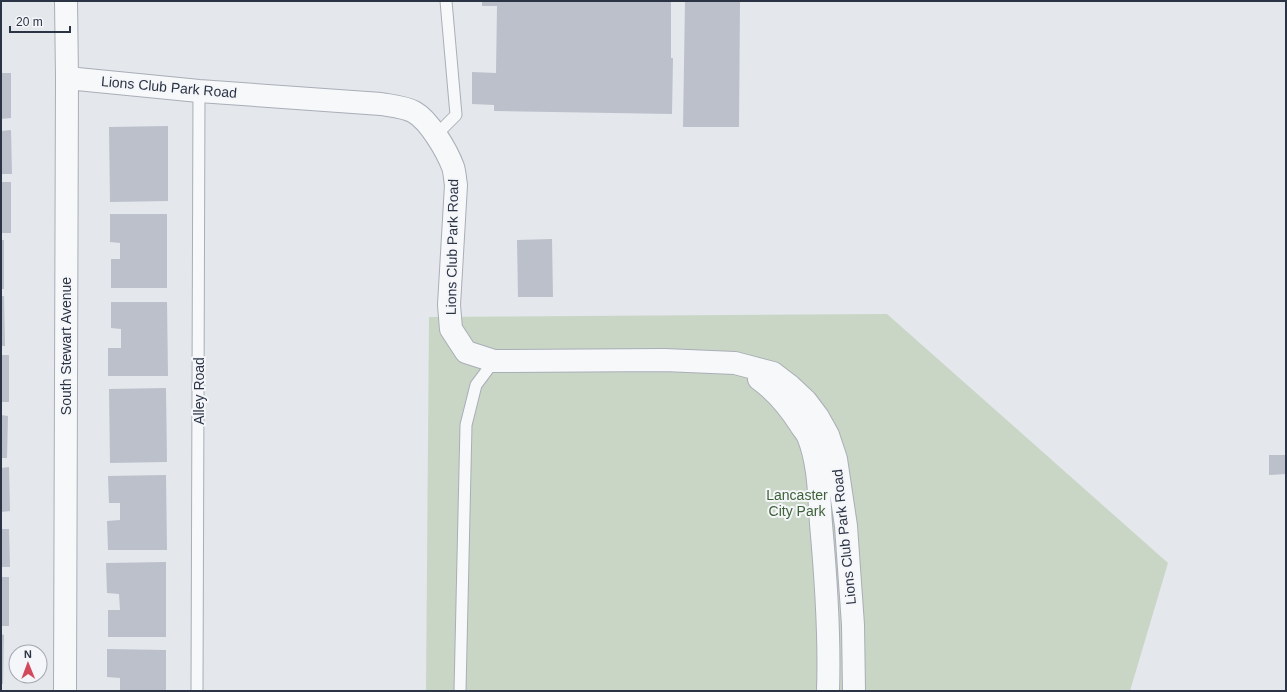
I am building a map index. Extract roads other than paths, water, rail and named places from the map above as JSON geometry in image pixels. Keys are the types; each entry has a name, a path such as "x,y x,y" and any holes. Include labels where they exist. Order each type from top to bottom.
{"street":[{"name":"South Stewart Avenue","path":"65,691 66,1"},
{"name":"Lions Club Park Road","path":"67,78 199,91 381,104 416,112 423,118 436,135 453,168 456,185 449,305 451,329 466,352 494,361 664,360 735,363 773,373 790,386 806,401 818,417 828,435 836,459 846,526 853,625 854,687"},
{"name":"Lions Club Park Road","path":"735,363 768,385 790,409 808,436 814,456 818,477 826,578 829,664 828,687"}],"lane":[{"path":"436,135 456,115 446,1"},
{"name":"Alley Road","path":"197,691 199,91"},
{"path":"460,691 466,425 476,385 494,361"},
{"path":"822,526 846,526"},
{"path":"828,687 854,687"}],"park label":[{"name":"Lancaster City Park","path":"797,504"}]}
